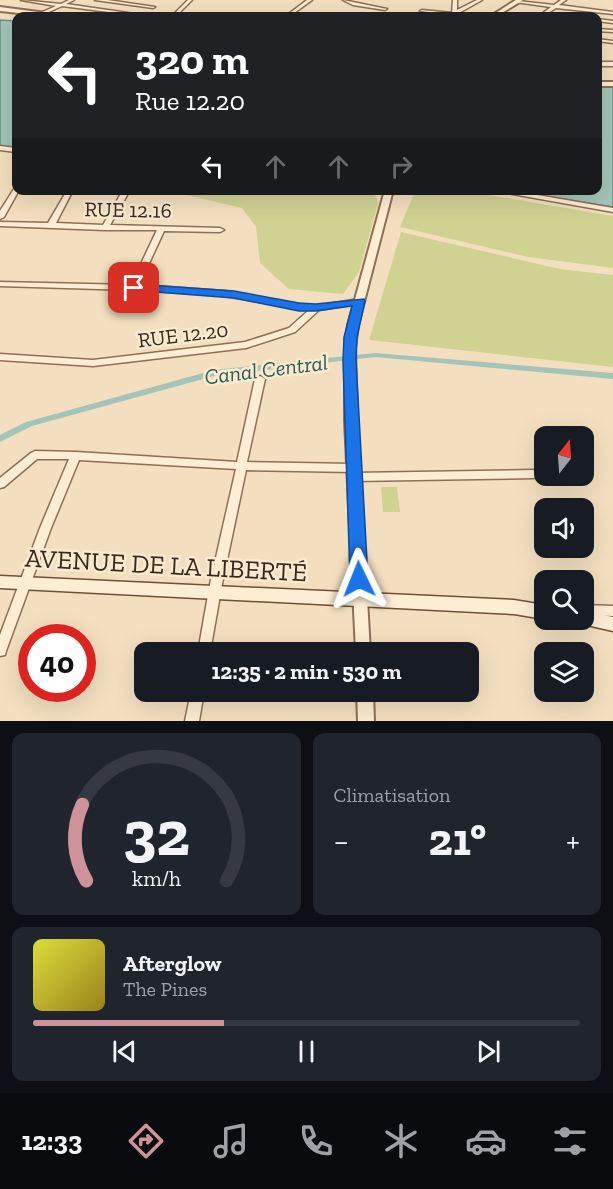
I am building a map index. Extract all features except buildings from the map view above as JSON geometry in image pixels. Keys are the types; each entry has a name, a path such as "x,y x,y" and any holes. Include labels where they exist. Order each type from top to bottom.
{"main road":[{"name":"AVENUE DE LA LIBERTÉ","path":"0,582 534,609"},
{"path":"594,620 613,624"}],"street":[{"path":"23,0 112,12 128,4"},
{"path":"46,12 72,0"},
{"path":"97,0 153,7"},
{"path":"149,12 160,0"},
{"path":"178,12 190,0"},
{"path":"294,12 310,0"},
{"path":"345,0 353,4 385,9"},
{"path":"383,0 386,12"},
{"path":"458,12 480,0"},
{"path":"547,12 564,0"},
{"path":"501,12 519,1 613,13"},
{"path":"454,3 467,7"},
{"path":"0,9 20,12"},
{"path":"0,217 13,195"},
{"path":"51,225 67,195"},
{"path":"105,228 124,195"},
{"path":"362,642 349,355 359,301 388,195"},
{"path":"523,195 613,210"},
{"name":"RUE 12.16","path":"0,224 220,230"},
{"path":"134,288 161,229"},
{"path":"0,284 234,294 280,304 316,308 359,301"},
{"name":"RUE 12.20","path":"0,357 93,363 246,345 292,330 316,308"},
{"path":"206,642 213,593 243,466 260,379"},
{"path":"0,484 34,455 353,472 533,474"},
{"path":"0,651 51,513 76,456"},
{"path":"594,610 613,611"},
{"path":"192,721 195,702"},
{"path":"365,702 366,721"}],"green space":[{"path":"186,195 375,195 378,203 359,272 343,294 289,289 260,263 256,227 242,208"},
{"path":"413,195 489,195 613,216 613,268 528,257 400,227"},
{"path":"401,232 560,269 613,275 613,367 369,340"},
{"path":"381,487 397,487 400,512 383,512"}],"water":[{"path":"0,20 12,21 12,147 0,146"},
{"path":"602,86 613,86 613,207 538,195 602,195"}],"waterway":[{"name":"Canal Central","path":"0,439 29,424 214,373 375,355 613,376"}],"route":[{"path":"134,288 234,294 280,304 316,308 359,301 350,337 349,361 359,579"}]}
